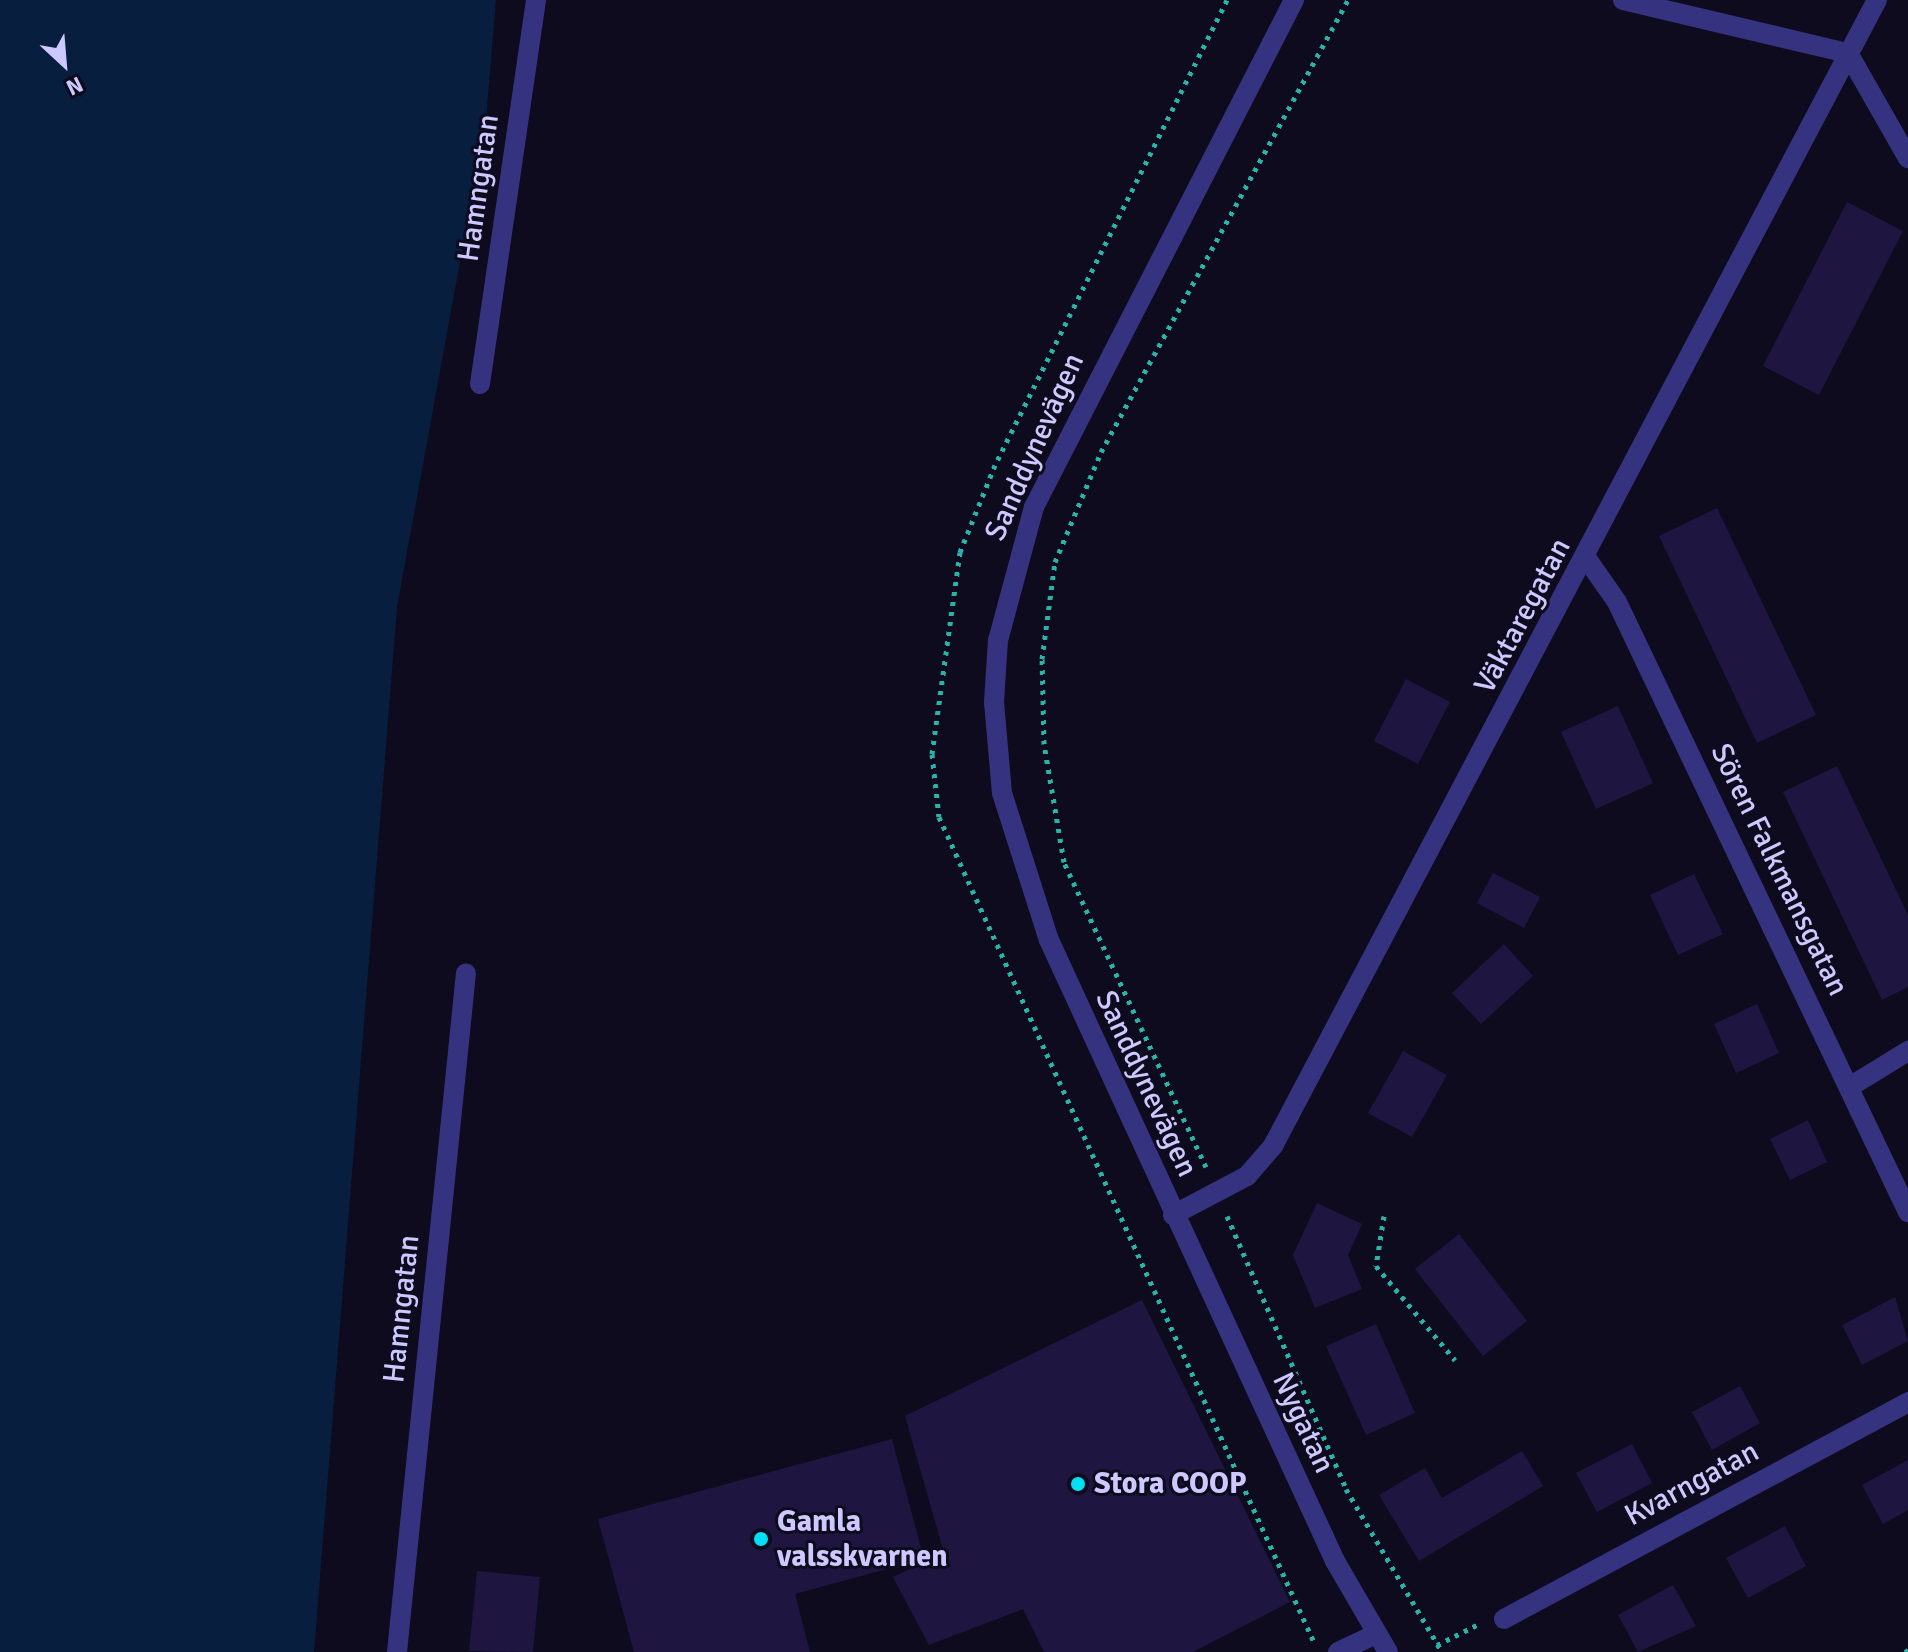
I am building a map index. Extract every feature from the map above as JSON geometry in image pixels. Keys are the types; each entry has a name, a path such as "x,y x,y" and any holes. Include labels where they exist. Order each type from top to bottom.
{"street":[{"name":"Hamngatan","path":"480,384 536,0"},
{"name":"Sanddynevägen","path":"1173,1215 1022,866 1002,793 994,702 998,640 1034,507 1064,439 1294,0"},
{"path":"1623,0 1848,53 1908,158"},
{"name":"Väktaregatan","path":"1173,1215 1247,1176 1273,1146 1587,559 1877,0"},
{"name":"Sören Falkmansgatan","path":"1587,559 1617,602 1851,1086 1908,1212"},
{"name":"Hamngatan","path":"397,1652 466,973"},
{"path":"1851,1086 1908,1051"},
{"name":"Nygatan","path":"1173,1215 1376,1634 1388,1652"},
{"name":"Kvarngatan","path":"1504,1619 1908,1402"},
{"path":"1338,1652 1376,1634"}],"path":[{"path":"1227,0 995,465 960,552 932,754 939,817 1318,1652"},
{"path":"1348,0 1101,452 1055,562 1042,659 1044,744 1064,862 1167,1071 1217,1194 1346,1489 1442,1652"},
{"path":"1384,1216 1376,1266 1455,1360"},
{"path":"1437,1645 1504,1619"}],"water":[{"path":"0,0 496,0 486,119 397,607 314,1652 0,1652"}],"building":[{"path":"1847,202 1903,231 1819,395 1763,366"},
{"path":"1717,508 1816,715 1757,743 1659,536"},
{"path":"1406,679 1450,702 1418,764 1374,741"},
{"path":"1618,706 1653,783 1596,809 1561,732"},
{"path":"1837,766 1908,915 1908,987 1882,1000 1783,792"},
{"path":"1493,873 1540,897 1524,928 1477,903"},
{"path":"1694,874 1723,934 1678,955 1650,895"},
{"path":"1504,944 1533,976 1481,1024 1452,993"},
{"path":"1757,1004 1779,1053 1736,1073 1714,1024"},
{"path":"1403,1051 1447,1075 1412,1137 1368,1113"},
{"path":"1808,1120 1827,1162 1790,1180 1770,1139"},
{"path":"1317,1203 1362,1224 1348,1255 1362,1289 1315,1308 1293,1255"},
{"path":"1459,1234 1527,1321 1483,1356 1415,1269"},
{"path":"1895,1297 1908,1341 1862,1365 1842,1325"},
{"name":"Stora COOP","path":"1142,1300 1290,1602 1193,1652 1044,1652 1023,1609 929,1645 893,1577 944,1553 905,1416"},
{"path":"1376,1324 1415,1413 1366,1435 1326,1346"},
{"path":"1740,1386 1760,1423 1712,1450 1692,1412"},
{"name":"Gamla valsskvarnen","path":"892,1439 924,1559 795,1594 810,1652 634,1652 598,1519"},
{"path":"1632,1444 1652,1483 1597,1512 1576,1473"},
{"path":"1522,1451 1543,1486 1419,1561 1379,1495 1425,1468 1442,1498"},
{"path":"1908,1460 1908,1510 1883,1524 1862,1485"},
{"path":"1785,1526 1806,1566 1748,1598 1726,1558"},
{"path":"477,1571 540,1577 533,1652 469,1651"},
{"path":"1673,1585 1696,1626 1638,1652 1618,1615"}],"place":[{"name":"Stora COOP","path":"1078,1484"},
{"name":"Gamla valsskvarnen","path":"761,1539"}]}
